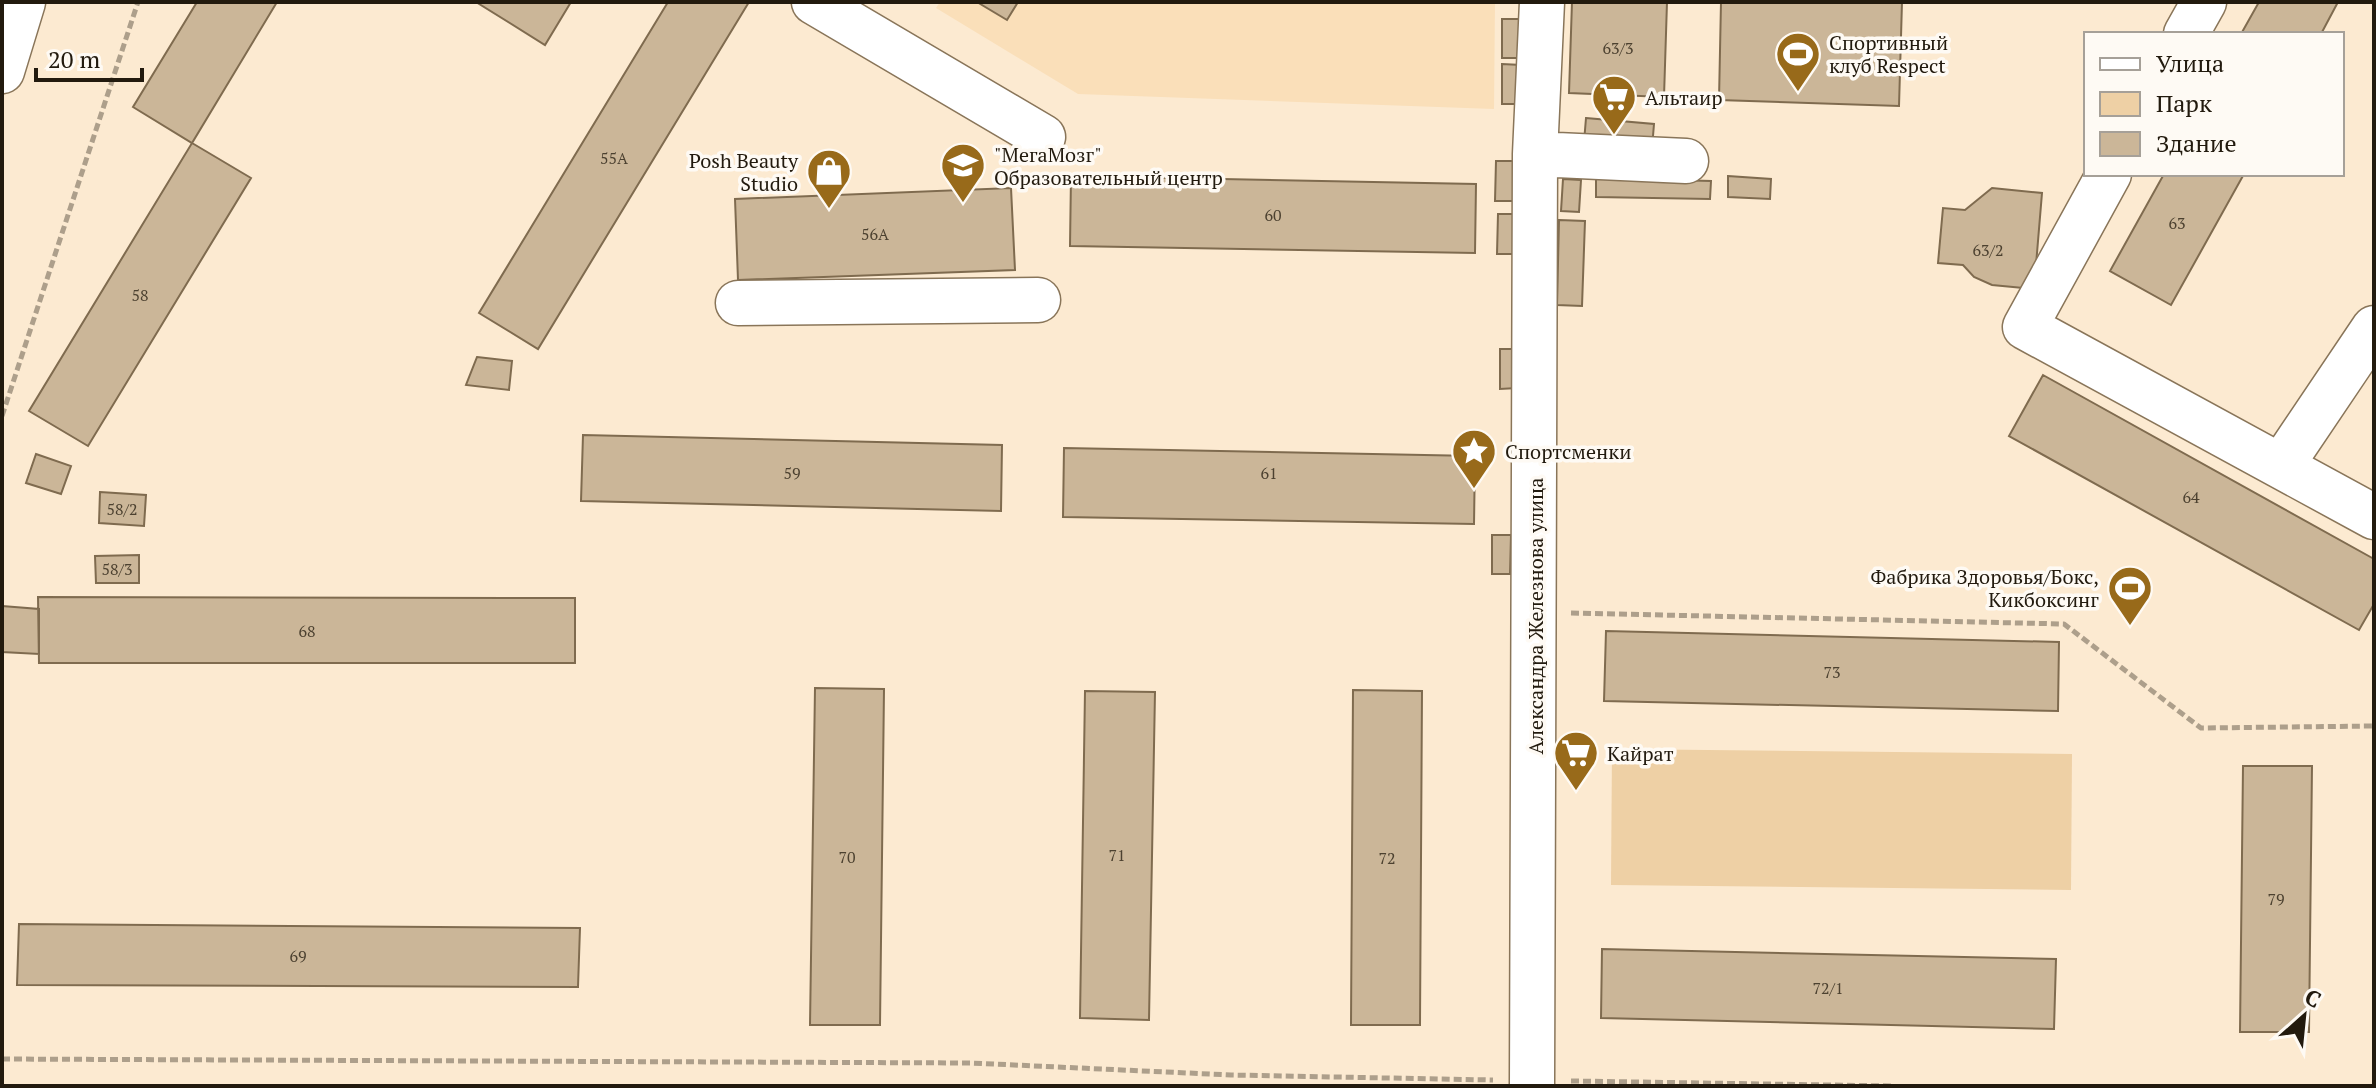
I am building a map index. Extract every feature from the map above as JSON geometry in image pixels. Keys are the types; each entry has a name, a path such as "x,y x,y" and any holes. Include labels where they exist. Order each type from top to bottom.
{"street":[{"path":"2,71 23,2"},
{"path":"814,2 1043,137"},
{"name":"Александра Железнова улица","path":"1532,1083 1535,154 1542,2"},
{"path":"2187,32 2204,2"},
{"path":"1535,154 1686,161"},
{"path":"2108,176 2025,327 2374,517"},
{"path":"738,303 1038,300"},
{"path":"2281,466 2374,328"}],"path":[{"path":"2,416 138,2"},
{"path":"1556,613 2064,624 2201,728 2374,726"},
{"path":"2,1059 971,1063 1231,1075 1532,1083 1892,1086"}],"shaded area":[{"path":"940,2 1495,2 1494,109 1078,94 936,8"}],"green space":[{"path":"1612,749 2072,754 2071,890 1611,885"}],"building":[{"path":"197,2 277,2 192,143 133,107"},
{"path":"476,2 571,2 545,45"},
{"path":"668,2 749,2 538,349 479,313"},
{"path":"977,2 1018,2 1007,20"},
{"path":"1572,2 1667,2 1664,97 1569,93"},
{"path":"1721,2 1902,2 1899,106 1719,100"},
{"path":"2259,2 2338,2 2322,32 2242,32"},
{"path":"1502,19 1521,19 1520,58 1502,58"},
{"path":"1502,64 1521,65 1520,104 1502,104"},
{"path":"1586,118 1654,124 1652,148 1584,142"},
{"path":"192,143 251,178 88,446 29,411"},
{"path":"1496,161 1514,161 1514,201 1495,201"},
{"path":"1071,176 1476,184 1475,253 1070,246"},
{"path":"1728,176 1771,179 1770,199 1728,197"},
{"path":"2163,176 2243,176 2171,305 2110,271"},
{"path":"1596,178 1711,181 1710,199 1596,197"},
{"path":"1563,179 1581,180 1579,212 1561,211"},
{"path":"1011,188 1015,270 738,280 735,199"},
{"path":"1992,188 2042,193 2034,289 1992,285 1974,277 1963,265 1938,263 1943,208 1965,210"},
{"path":"1498,214 1517,214 1516,254 1497,254"},
{"path":"1559,220 1585,221 1582,306 1557,305"},
{"path":"1500,349 1520,349 1517,388 1500,389"},
{"path":"477,357 512,361 509,390 466,385"},
{"path":"2043,375 2374,559 2374,604 2359,630 2009,436"},
{"path":"583,435 1002,445 1001,511 581,501"},
{"path":"1064,448 1475,456 1474,524 1063,517"},
{"path":"36,454 71,466 61,494 26,483"},
{"path":"100,492 146,495 144,526 99,523"},
{"path":"1492,535 1511,535 1510,574 1492,574"},
{"path":"139,555 139,583 96,583 95,556"},
{"path":"38,597 575,598 575,663 39,663"},
{"path":"2,606 39,609 39,654 2,652"},
{"path":"1606,631 2059,642 2058,711 1604,701"},
{"path":"815,688 884,689 880,1025 810,1025"},
{"path":"1353,690 1422,691 1420,1025 1351,1025"},
{"path":"1085,691 1155,692 1149,1020 1080,1018"},
{"path":"2243,766 2312,766 2309,1032 2240,1032"},
{"path":"19,924 580,928 578,987 17,985"},
{"path":"1602,949 2056,959 2054,1029 1601,1018"}],"place":[{"name":"Спортивный клуб Respect","path":"1798,93"},
{"name":"Альтаир","path":"1614,136"},
{"name":"\"МегаМозг\" Образовательный центр","path":"963,204"},
{"name":"Posh Beauty Studio","path":"829,210"},
{"name":"Спортсменки","path":"1474,490"},
{"name":"Фабрика Здоровья/Бокс, Кикбоксинг","path":"2130,627"},
{"name":"Кайрат","path":"1576,792"}]}
